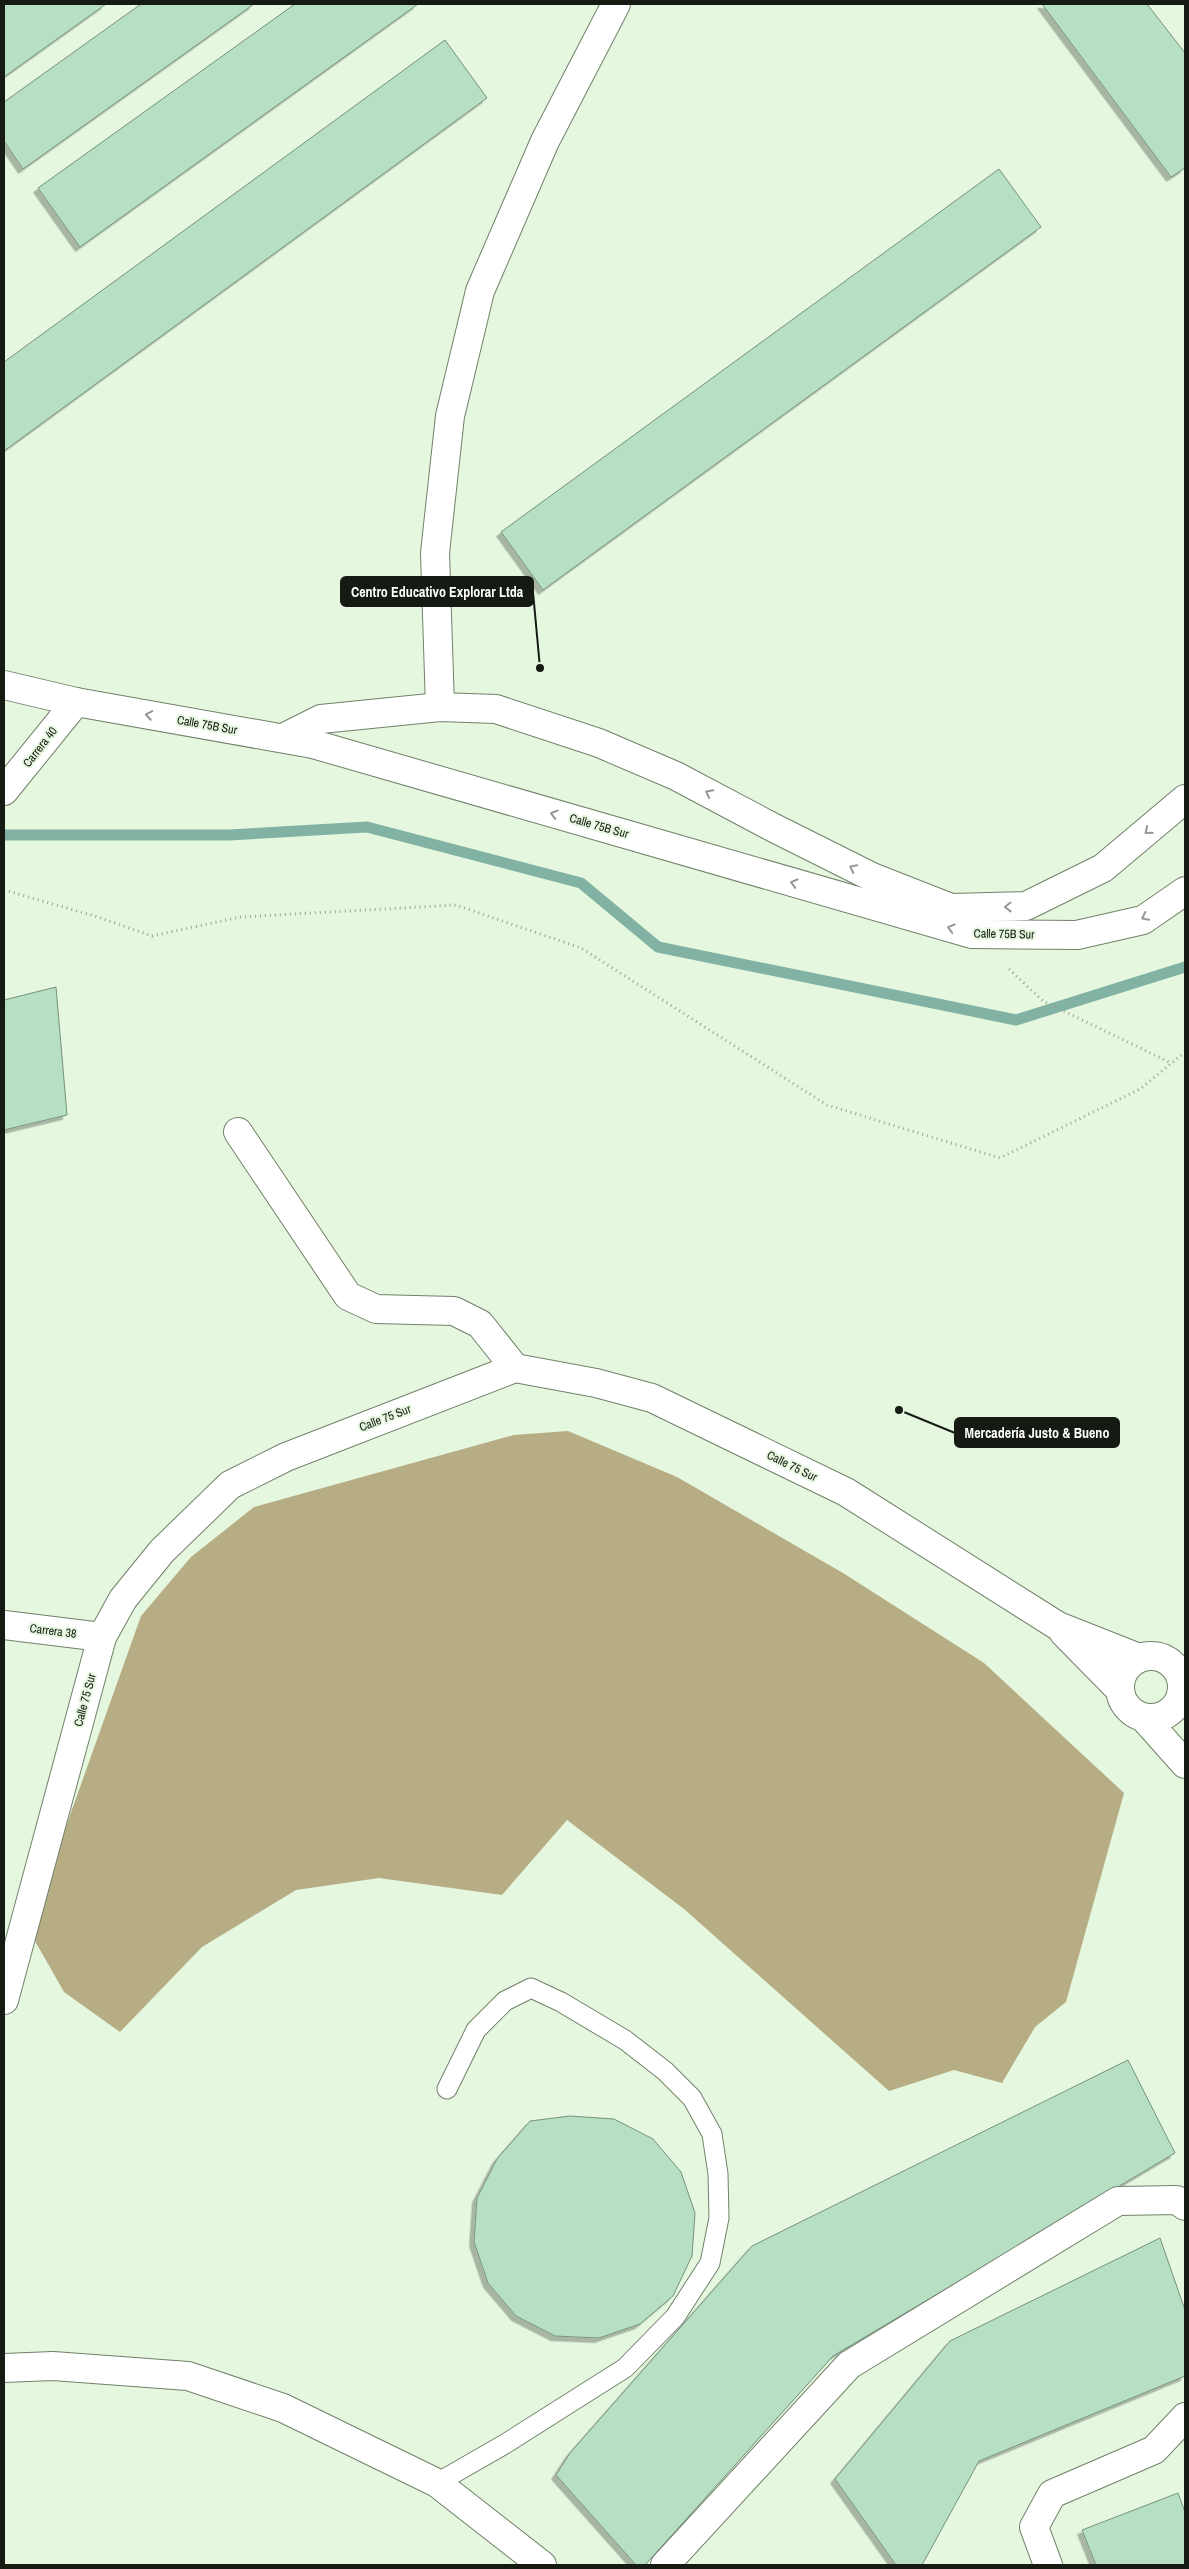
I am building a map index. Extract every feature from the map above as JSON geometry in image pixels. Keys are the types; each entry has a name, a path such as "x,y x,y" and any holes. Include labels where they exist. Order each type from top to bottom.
{"street":[{"path":"440,708 435,553 450,416 480,291 545,141 616,4"},
{"name":"Calle 75B Sur","path":"4,685 76,702 313,744 972,934 1077,935 1143,920 1185,891"},
{"name":"Carrera 40","path":"4,791 76,702"},
{"path":"283,738 321,719 440,708 496,709 599,742 676,776 872,877 951,908 1026,906 1103,868 1185,799"},
{"path":"238,1132 348,1296 376,1309 454,1311 480,1324 515,1368"},
{"name":"Calle 75 Sur","path":"4,2000 102,1637 123,1599 162,1551 230,1485 286,1456 515,1368 596,1383 652,1398 846,1492 1058,1626 1139,1658"},
{"name":"Carrera 38","path":"4,1625 102,1637"},
{"name":"Calle 75 Sur","path":"1058,1626 1120,1690"},
{"path":"1185,1740 1178,1664 1150,1656 1139,1658 1128,1666 1122,1677 1120,1690 1124,1703 1132,1712 1144,1718 1185,1764"},
{"path":"1144,1718 1154,1718 1180,1699"},
{"path":"665,2565 849,2365 1118,2201 1177,2200 1185,2206"},
{"path":"4,2368 53,2366 188,2376 282,2408 438,2483 542,2565"},
{"path":"1048,2565 1034,2527 1052,2494 1154,2450 1185,2417"}],"lane":[{"path":"438,2483 505,2444 625,2368 675,2317 710,2263 719,2218 718,2174 712,2134 692,2098 665,2071 625,2040 561,2002 531,1988 505,2000 476,2030 447,2089"}],"path":[{"path":"4,890 98,917 152,936 240,917 456,905 581,948 827,1105 1000,1158 1140,1089 1185,1052"},
{"path":"1043,1000 1171,1063"}],"shaded area":[{"path":"568,1431 677,1477 843,1573 984,1663 1124,1793 1066,2002 1035,2027 1002,2083 954,2070 889,2091 684,1909 567,1820 502,1895 379,1878 296,1890 202,1947 120,2032 64,1992 35,1941 43,1891 141,1616 191,1557 254,1507 514,1435"}],"building":[{"path":"4,4 106,4 4,77"},
{"path":"141,4 254,4 23,169 4,141 4,102"},
{"path":"295,4 418,4 80,247 38,188"},
{"path":"1042,4 1147,4 1185,53 1185,168 1171,177"},
{"path":"445,40 487,98 4,451 4,362"},
{"path":"999,169 1041,227 543,590 501,532"},
{"path":"56,987 67,1115 4,1130 4,1000"},
{"path":"1128,2060 1175,2153 833,2356 645,2565 636,2565 556,2475 570,2453 752,2246"},
{"path":"570,2116 614,2119 653,2139 681,2172 695,2213 692,2256 673,2296 640,2324 599,2338 555,2336 516,2316 488,2283 474,2242 477,2198 497,2159 530,2121"},
{"path":"1160,2238 1185,2310 1185,2376 979,2461 922,2565 896,2565 835,2479 950,2341"},
{"path":"1178,2493 1185,2512 1185,2565 1096,2565 1082,2530"}],"waterway":[{"path":"4,835 229,835 367,827 581,883 658,947 1016,1020 1185,967"}],"place":[{"name":"Centro Educativo Explorar Ltda","path":"540,668"},
{"name":"Mercadería Justo & Bueno","path":"899,1410"}]}
